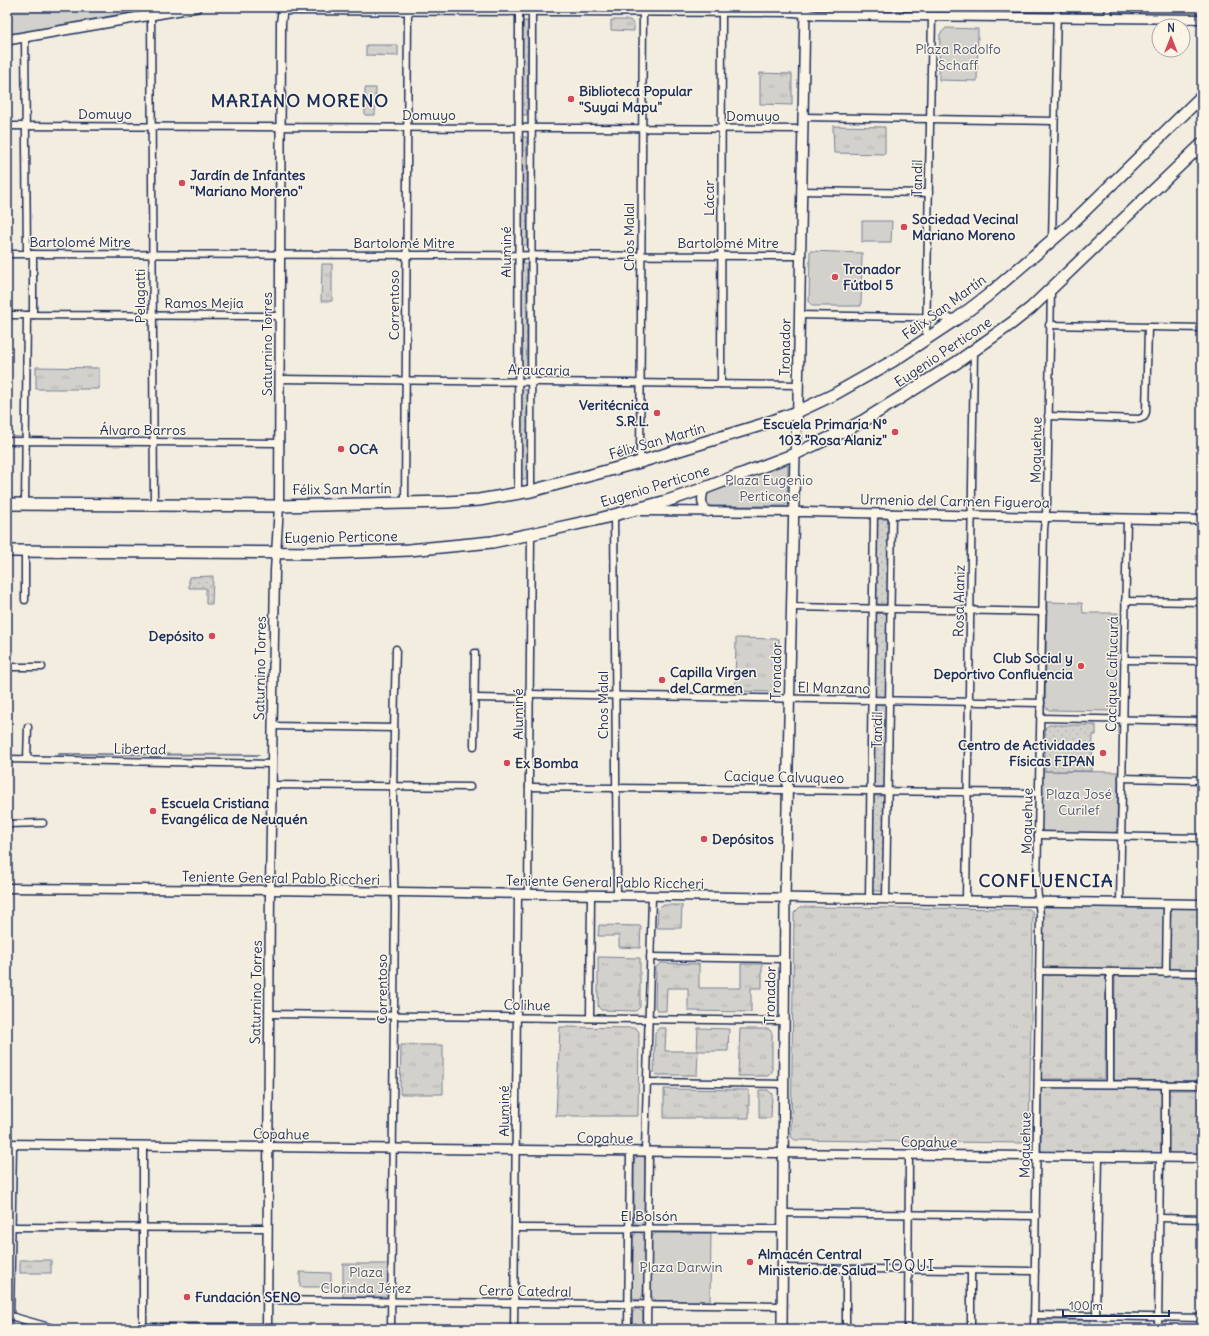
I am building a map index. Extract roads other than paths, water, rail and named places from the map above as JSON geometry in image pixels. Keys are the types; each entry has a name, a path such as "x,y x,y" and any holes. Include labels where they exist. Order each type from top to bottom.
{"highway":[{"name":"Félix San Martín","path":"7,504 279,506 462,501 531,491 640,462 798,412 866,377 926,341 988,296 1072,223 1202,96"},
{"name":"Eugenio Perticone","path":"7,551 330,553 408,550 471,544 531,534 667,501 795,454 840,433 863,421 974,350 1012,323 1051,290 1202,144"}],"main road":[{"path":"7,40 197,7"},
{"name":"Tronador","path":"782,1329 785,898 795,454 798,412 805,10"}],"street":[{"path":"1052,240 1056,7"},
{"path":"1108,18 1109,7"},
{"path":"283,9 408,11 519,9 722,9 795,12 805,10 816,15 1202,19"},
{"name":"Saturnino Torres","path":"267,1328 270,890 275,553 279,506 280,443 281,23 283,9"},
{"name":"Aluminé","path":"518,494 519,9"},
{"name":"Aluminé","path":"531,491 532,9"},
{"name":"Lácar","path":"721,384 722,9"},
{"name":"Chos Malal","path":"640,462 644,10"},
{"name":"Correntoso","path":"404,503 408,11"},
{"name":"Pelagatti","path":"151,15 154,505"},
{"name":"Tandil","path":"926,341 932,16"},
{"path":"25,37 30,254 30,315 25,504"},
{"path":"803,117 1054,121"},
{"name":"Domuyo","path":"7,126 803,129"},
{"path":"802,191 928,193"},
{"name":"Bartolomé Mitre","path":"7,254 800,256"},
{"name":"Moquehue","path":"1034,1329 1040,916 1037,887 1042,612 1044,529 1047,503 1049,325 1051,290"},
{"name":"Ramos Mejía","path":"7,315 280,316"},
{"path":"799,316 958,318"},
{"path":"1049,325 1202,328"},
{"path":"1048,416 1139,419 1144,417 1146,412 1148,327"},
{"name":"Rosa Alaniz","path":"966,900 974,350"},
{"name":"Araucaria","path":"280,379 798,385"},
{"name":"Álvaro Barros","path":"7,441 280,443"},
{"path":"705,488 702,496 702,502 703,507 708,512"},
{"name":"Urmenio del Carmen Figueroa","path":"632,510 892,513 1202,520"},
{"name":"Tandil","path":"868,899 874,513"},
{"name":"Tandil","path":"886,899 892,513"},
{"name":"Chos Malal","path":"614,515 617,895"},
{"name":"Cacique Calfucurá","path":"1120,902 1127,518"},
{"name":"Aluminé","path":"528,894 531,534"},
{"path":"24,551 25,600"},
{"path":"1125,600 1202,602"},
{"path":"792,607 1042,612"},
{"name":"Correntoso","path":"391,1329 394,1016 394,728 396,649"},
{"path":"474,746 475,653"},
{"path":"1124,660 1202,661"},
{"path":"7,667 42,667"},
{"name":"El Manzano","path":"475,698 615,696 1041,703"},
{"path":"1041,718 1202,721"},
{"path":"273,726 394,728"},
{"path":"27,759 28,727"},
{"name":"Libertad","path":"7,759 272,764"},
{"path":"1122,778 1202,780"},
{"path":"272,785 470,787"},
{"name":"Cacique Calvuqueo","path":"529,787 1039,792"},
{"path":"7,824 43,824"},
{"path":"1038,835 1202,838"},
{"name":"Teniente General Pablo Riccheri","path":"7,888 270,890 1202,904"},
{"name":"Aluminé","path":"514,1329 518,894"},
{"path":"590,1018 591,895"},
{"path":"647,1329 647,1082 652,896"},
{"path":"1166,973 1167,903"},
{"path":"650,957 785,959"},
{"path":"1039,972 1202,973"},
{"path":"1110,972 1110,1084"},
{"name":"Colihue","path":"269,1014 784,1021"},
{"path":"647,1082 784,1084"},
{"path":"1038,1084 1202,1085"},
{"path":"1158,1329 1165,1085"},
{"path":"10,1144 9,1216 11,1227 9,1235 8,1316 56,1329"},
{"name":"Copahue","path":"10,1144 1202,1158"},
{"path":"143,1146 143,1328 267,1328"},
{"path":"628,1329 630,1151"},
{"path":"908,1329 909,1155"},
{"path":"1096,1316 1099,1157"},
{"path":"783,1213 1036,1216"},
{"path":"1160,1218 1202,1219"},
{"path":"11,1227 268,1228"},
{"name":"El Bolsón","path":"515,1228 782,1229"},
{"path":"782,1268 1035,1271"},
{"path":"846,1269 846,1329"},
{"path":"971,1271 971,1329"},
{"name":"Cerro Catedral","path":"267,1300 782,1306"},
{"path":"1034,1315 1202,1318"}],"waterway":[{"path":"59,754 259,755"}],"place":[{"name":"Biblioteca Popular \"Suyai Mapu\"","path":"571,99"},
{"name":"Jardín de Infantes \"Mariano Moreno\"","path":"182,183"},
{"name":"Sociedad Vecinal Mariano Moreno","path":"904,227"},
{"name":"Tronador Fútbol 5","path":"835,277"},
{"name":"Veritécnica S.R.L.","path":"657,413"},
{"name":"Escuela Primaria Nº 103 \"Rosa Alaniz\"","path":"895,432"},
{"name":"OCA","path":"341,449"},
{"name":"Depósito","path":"212,636"},
{"name":"Club Social y Deportivo Confluencia","path":"1081,666"},
{"name":"Capilla Virgen del Carmen","path":"662,680"},
{"name":"Centro de Actividades Físicas FIPAN","path":"1103,753"},
{"name":"Ex Bomba","path":"507,763"},
{"name":"Escuela Cristiana Evangélica de Neuquén","path":"153,811"},
{"name":"Depósitos","path":"704,839"},
{"name":"Almacén Central Ministerio de Salud","path":"750,1262"},
{"name":"Fundación SENO","path":"187,1297"}],"district":[{"name":"MARIANO MORENO","path":"300,101"},
{"name":"CONFLUENCIA","path":"1046,881"},
{"name":"TOQUI","path":"909,1266"}],"park label":[{"name":"Plaza Rodolfo Schaff","path":"958,58"},
{"name":"Plaza Eugenio Perticone","path":"769,488"},
{"name":"Plaza José Curilef","path":"1079,802"},
{"name":"Plaza Darwin","path":"681,1267"},
{"name":"Plaza Clorinda Jérez","path":"366,1280"}]}
